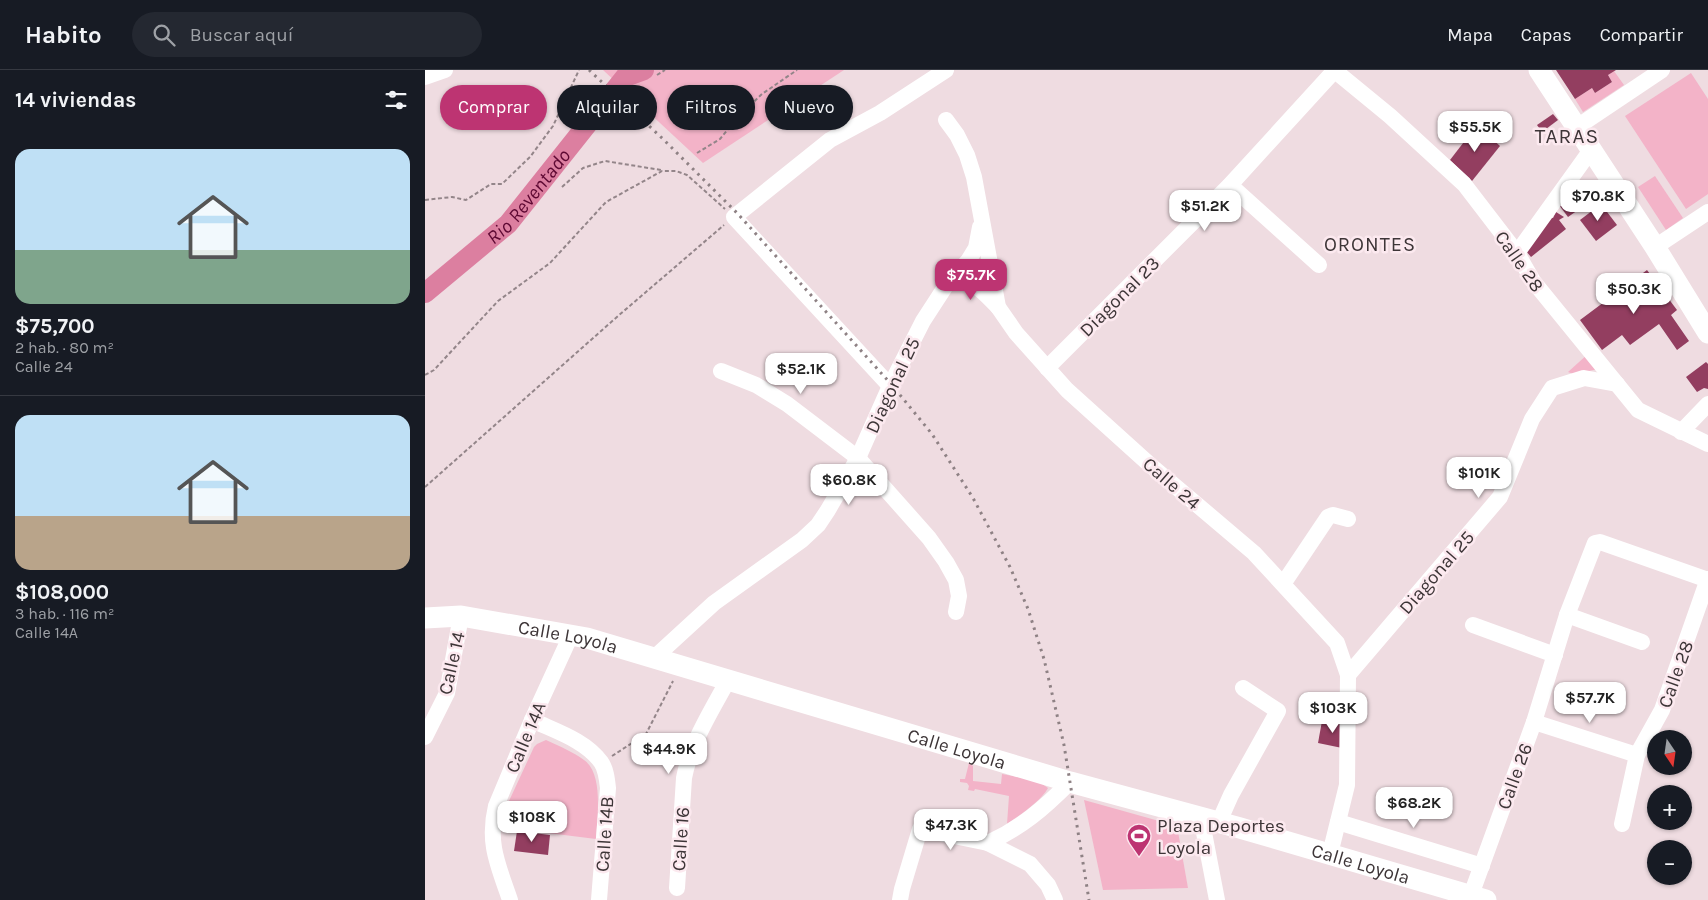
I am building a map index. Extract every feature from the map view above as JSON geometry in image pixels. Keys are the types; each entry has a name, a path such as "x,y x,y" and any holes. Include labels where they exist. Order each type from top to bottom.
{"main road":[{"path":"1539,70 1655,247 1708,333"},
{"name":"Calle Loyola","path":"425,618 461,616 571,635 1070,782 1210,819 1478,898"}],"street":[{"path":"425,77 445,70"},
{"path":"890,386 736,216 830,140 880,114 946,70"},
{"name":"Diagonal 23","path":"1047,368 1230,185 1335,70"},
{"name":"Calle 28","path":"1335,70 1390,116 1464,184 1517,253 1533,281 1638,410 1708,444"},
{"path":"1577,127 1662,70"},
{"name":"Calle 24","path":"946,120 967,154 974,178 998,307 1016,333 1067,390 1149,464 1254,553 1337,642 1347,675 1347,785 1330,854"},
{"path":"1517,253 1591,150"},
{"path":"1230,185 1319,265"},
{"path":"1655,247 1708,212"},
{"name":"Diagonal 25","path":"654,658 714,603 802,540 817,525 828,510 858,458 890,386 923,320 947,284 968,261 976,248 981,219"},
{"path":"955,276 979,287 998,307"},
{"path":"721,371 756,386 787,404 858,458 929,538 946,562 955,580 959,596 956,612"},
{"name":"Diagonal 25","path":"1347,675 1501,497 1533,419 1552,388 1584,378 1617,384"},
{"path":"1681,432 1708,404"},
{"path":"1283,584 1328,517 1348,519"},
{"name":"Calle 26","path":"1478,898 1482,866 1534,722 1567,615 1595,543 1600,542 1708,580"},
{"name":"Calle 28","path":"1622,824 1637,755 1662,710 1708,580"},
{"path":"1567,615 1642,642"},
{"name":"Calle 14","path":"425,737 447,693 461,616"},
{"path":"1473,625 1555,655"},
{"name":"Calle 14A","path":"510,900 492,841 492,821 496,806 532,720 571,635"},
{"name":"Calle 16","path":"677,888 684,778 687,762 693,745 728,680"},
{"path":"1217,900 1210,819 1235,788 1278,711 1243,688"},
{"path":"532,720 577,741 591,751 602,763"},
{"path":"1534,722 1637,755"},
{"name":"Calle 14B","path":"599,900 608,788 607,776 602,763"},
{"path":"988,843 1011,832 1046,807 1070,782"},
{"path":"1338,822 1482,866"},
{"path":"900,900 920,829 988,843 1030,864 1048,885 1055,900"}],"path":[{"path":"425,200 452,196 466,200 491,184 502,184 530,157 553,126 579,70"},
{"path":"657,75 665,70"},
{"path":"697,153 720,139 738,117 763,94 797,70"},
{"path":"425,487 618,316 736,216 687,175 676,171 662,171 605,161 583,168 562,187"},
{"path":"425,375 434,370 497,301 549,263 606,202 662,171"},
{"path":"602,763 646,734 681,666"}],"shaded area":[{"path":"603,70 844,70 821,85 765,85 765,122 755,129 755,85 667,85 667,130 657,120 657,85 619,85"},
{"path":"1614,71 1624,85 1583,112 1575,99 1592,88 1595,93 1612,82 1608,75"},
{"path":"1691,73 1708,99 1708,194 1686,209 1625,116"},
{"path":"668,130 753,130 703,163"},
{"path":"1655,176 1683,218 1666,230 1638,187"},
{"path":"1589,353 1599,369 1573,374 1568,372"},
{"path":"546,740 575,754 590,767 597,786 598,797 596,839 501,827 509,801 534,747"},
{"path":"969,763 973,766 973,781 1001,784 1002,774 1038,781 1048,788 1035,803 1007,824 1009,796 975,789 974,791 968,790 969,786 967,783 960,782 960,779 965,779"},
{"name":"Plaza Deportes Loyola","path":"1084,800 1177,826 1188,888 1103,890"}],"building":[{"path":"1556,70 1616,70 1608,75 1612,82 1595,93 1592,88 1575,99"},
{"path":"1553,114 1558,120 1542,132 1537,125"},
{"path":"1477,125 1500,146 1472,181 1450,160"},
{"path":"1595,180 1604,192 1568,217 1559,205"},
{"path":"1601,204 1617,225 1596,241 1580,220"},
{"path":"1556,212 1564,217 1559,220 1566,229 1531,257 1526,251"},
{"path":"1647,270 1677,310 1671,315 1689,341 1677,350 1659,324 1630,345 1622,335 1602,350 1580,320"},
{"path":"1706,362 1708,364 1708,389 1704,388 1697,392 1686,377"},
{"path":"1343,719 1347,749 1318,743 1322,721"},
{"path":"517,831 550,835 548,855 514,851"}],"waterway":[{"name":"Rio Reventado","path":"425,293 508,224 625,77 644,70"}],"railway":[{"path":"589,70 663,139 738,214 891,384 932,434 973,498 1010,567 1028,609 1044,659 1064,745 1089,900"}],"place":[{"name":"Plaza Deportes Loyola","path":"1139,857"}],"district":[{"name":"TARAS","path":"1567,136"},
{"name":"ORONTES","path":"1370,244"}]}
